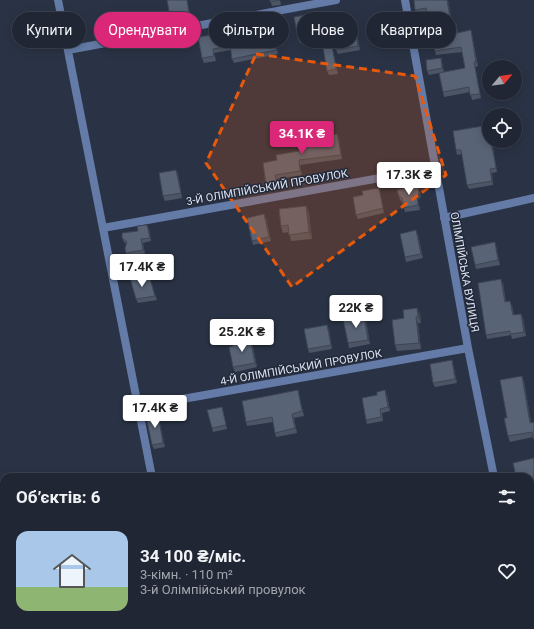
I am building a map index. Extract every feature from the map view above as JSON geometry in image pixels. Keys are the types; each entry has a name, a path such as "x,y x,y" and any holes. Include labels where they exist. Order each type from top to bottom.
{"street":[{"path":"58,0 151,473"},
{"path":"68,50 336,0"},
{"name":"ОЛІМПІЙСЬКА ВУЛИЦЯ","path":"405,0 468,348 493,473"},
{"name":"3-Й ОЛІМПІЙСЬКИЙ ПРОВУЛОК","path":"103,228 435,168"},
{"path":"444,218 534,198"},
{"name":"4-Й ОЛІМПІЙСЬКИЙ ПРОВУЛОК","path":"138,407 468,348"}],"highlighted area":[{"path":"256,54 415,76 446,175 292,287 206,163"}],"building":[{"path":"167,0 187,0 189,12 169,12"},
{"path":"414,0 447,0 449,12 427,12 426,8 415,10"},
{"path":"297,16 297,34 294,17"},
{"path":"456,23 457,33 471,30 476,62 474,62 480,94 470,95 469,87 443,92 439,73 465,68 461,47 456,48"},
{"path":"209,35 209,48 219,48 213,49 214,56 202,58 200,48 201,37"},
{"path":"230,48 276,48 276,50 232,59"},
{"path":"323,48 332,48 336,69 327,71"},
{"path":"336,48 347,48 336,50"},
{"path":"434,48 454,48 435,51"},
{"path":"441,58 442,68 427,71 426,60"},
{"path":"482,126 482,148 492,148 496,168 490,169 492,181 467,185 461,150 456,150 453,131"},
{"path":"308,130 309,139 337,134 341,155 299,160 300,171 275,175 277,182 266,184 263,163 277,160 276,155 299,151 296,132"},
{"path":"176,170 181,193 163,196 159,173"},
{"path":"415,186 418,188 419,193 417,196 418,205 404,208 402,198 399,196 397,190"},
{"path":"379,188 383,208 356,215 353,197 363,195 362,191"},
{"path":"306,206 309,232 289,235 288,225 281,226 279,209"},
{"path":"264,214 269,237 252,241 247,218"},
{"path":"147,225 150,238 141,239 143,250 126,253 125,248 127,242 122,238 122,233 138,231 137,226"},
{"path":"416,230 421,254 405,257 400,234"},
{"path":"495,242 498,260 475,265 471,247"},
{"path":"142,276 143,281 150,279 155,296 136,299 130,278"},
{"path":"501,279 505,302 510,301 513,315 521,314 524,332 510,334 510,331 486,335 478,283"},
{"path":"417,308 418,317 416,317 419,343 395,345 392,320 404,318 403,310"},
{"path":"364,316 368,340 348,343 343,319"},
{"path":"327,325 331,345 308,349 304,329"},
{"path":"247,338 248,343 251,343 255,363 233,367 229,347 233,346 232,341"},
{"path":"452,360 455,379 433,383 430,364"},
{"path":"522,376 530,423 534,422 534,438 532,432 508,436 504,418 507,418 500,380"},
{"path":"298,390 302,411 292,414 295,428 275,433 272,417 246,422 242,401"},
{"path":"385,390 388,407 380,409 381,417 366,420 362,398 377,395 377,392"},
{"path":"222,407 226,425 212,428 207,410"},
{"path":"158,414 163,443 152,445 146,416"},
{"path":"534,458 534,473 515,473 513,463"}]}
